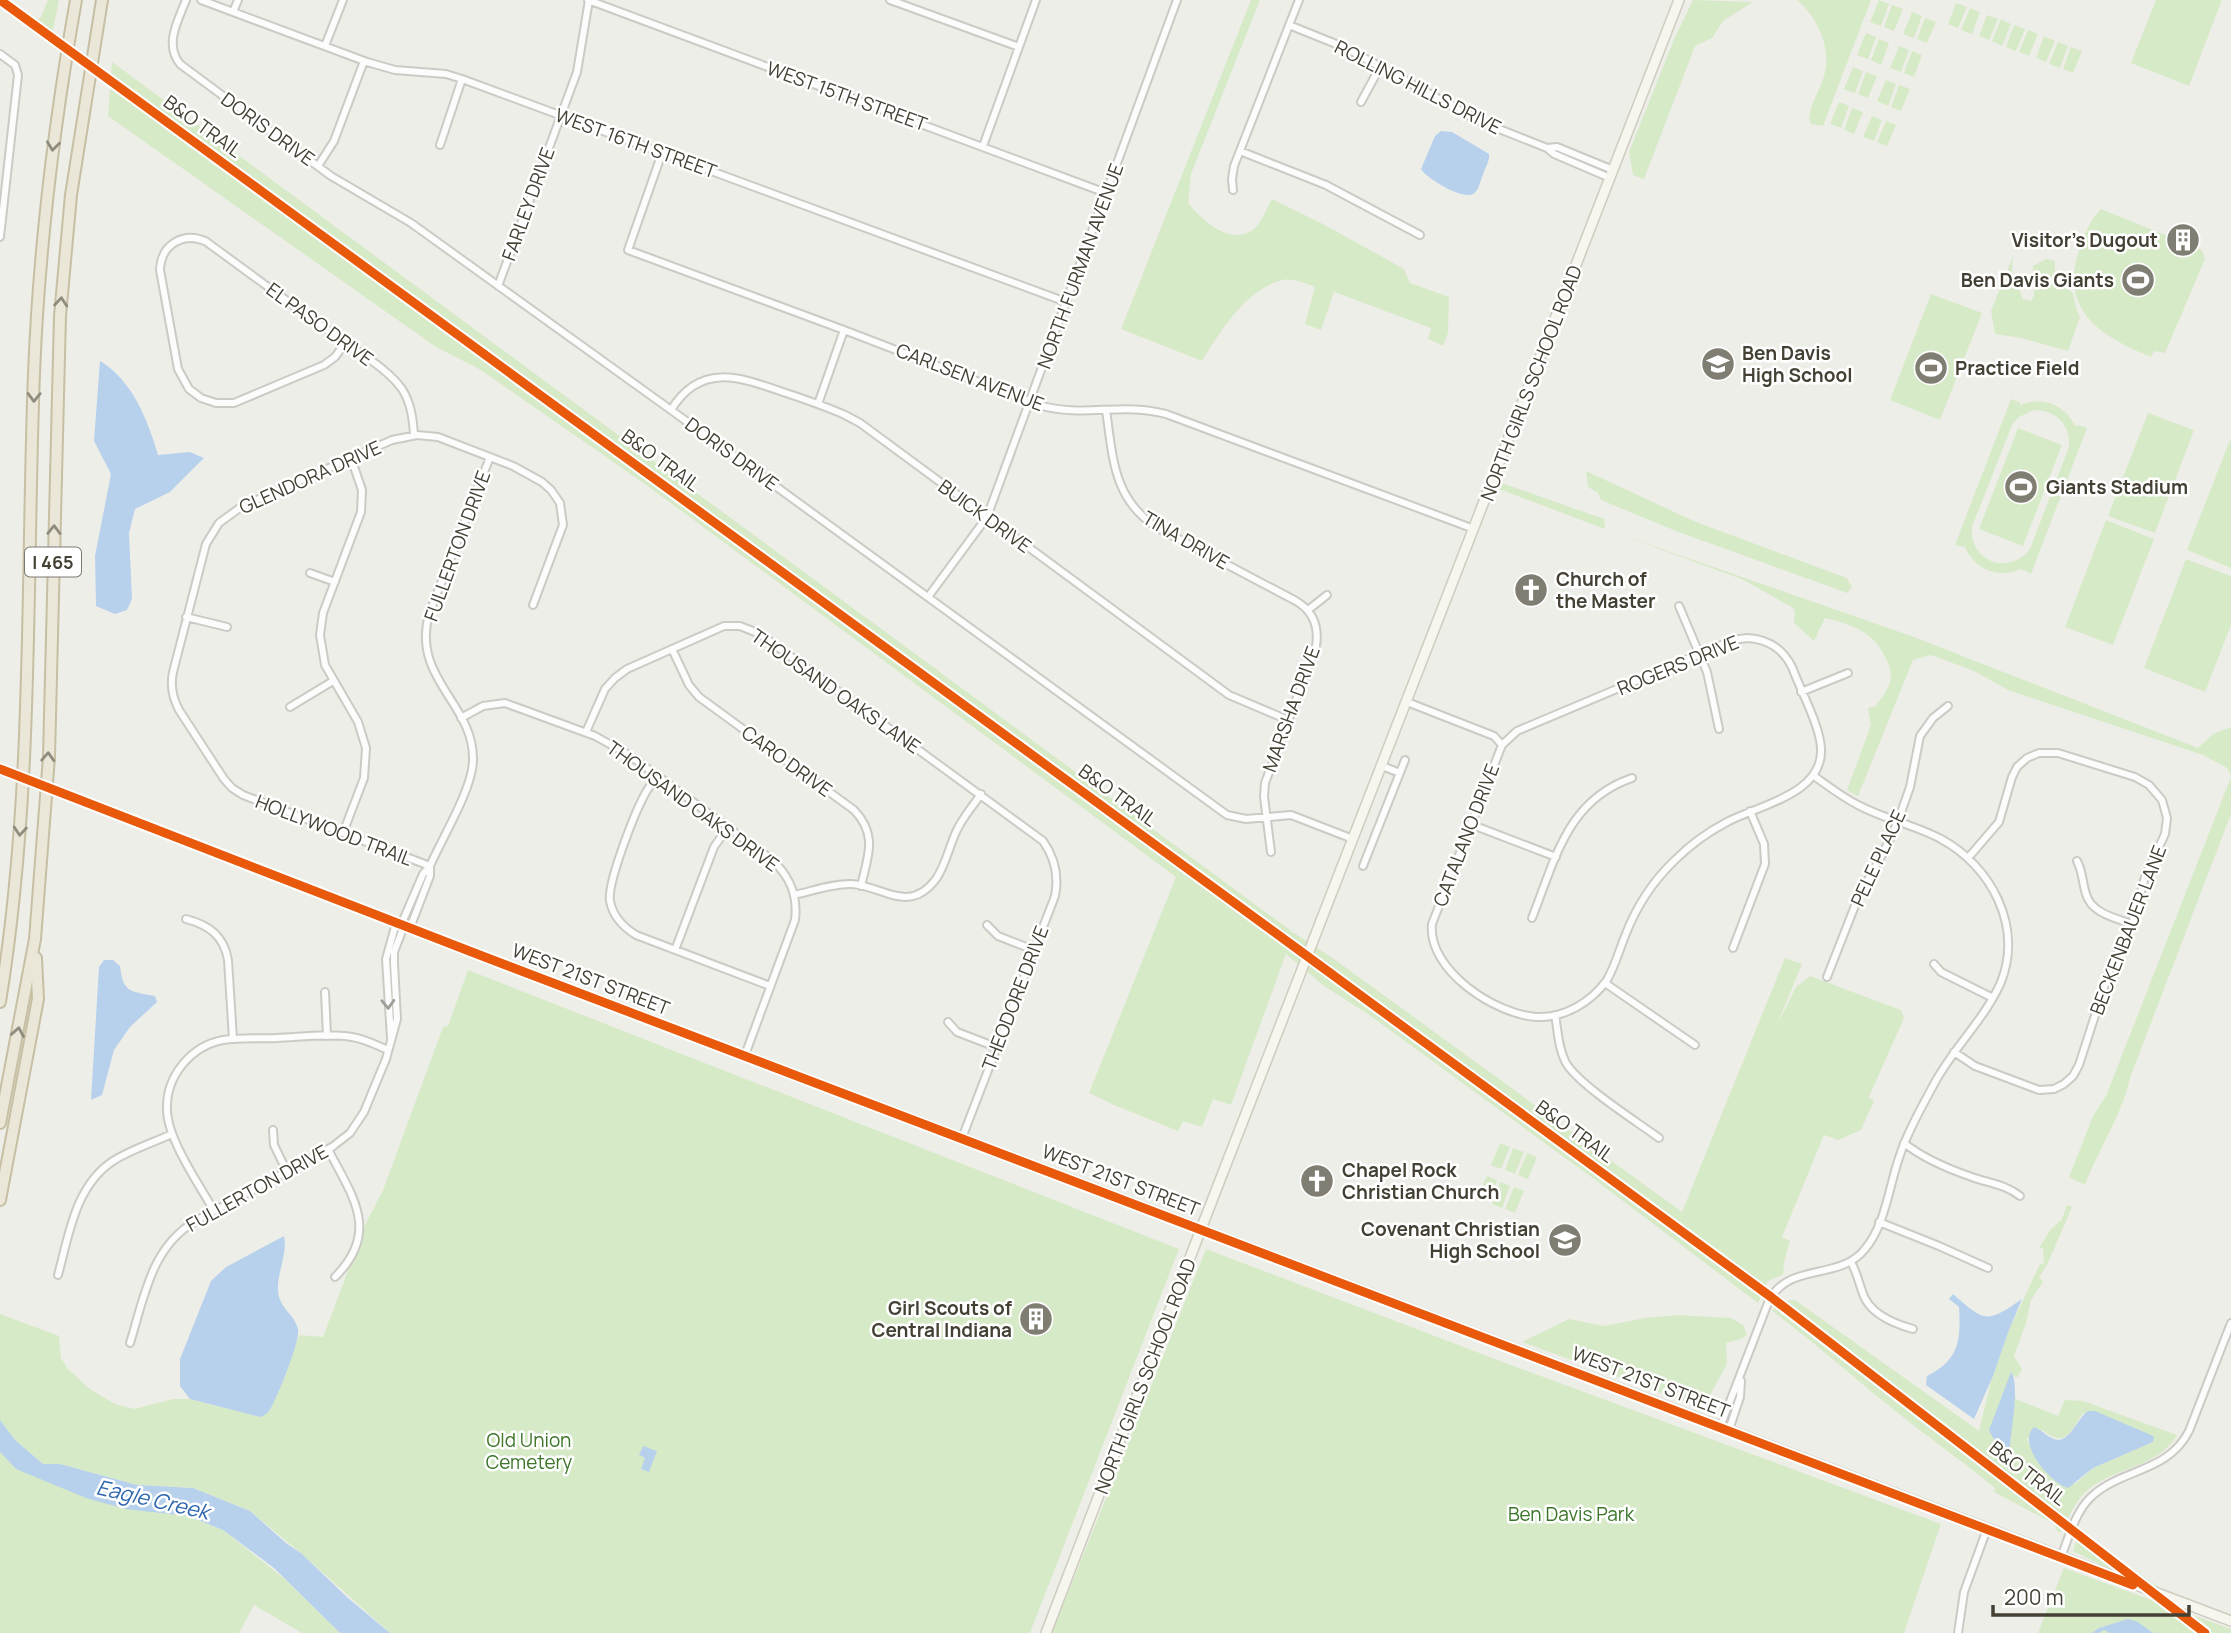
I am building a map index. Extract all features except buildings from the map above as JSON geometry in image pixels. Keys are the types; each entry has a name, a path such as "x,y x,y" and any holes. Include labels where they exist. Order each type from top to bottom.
{"highway":[{"name":"I 465","path":"0,1002 12,919 27,733 34,374 41,264 57,110 76,0"},
{"name":"I 465","path":"0,1123 35,939 49,757 60,316 71,195 102,0"},
{"path":"0,944 12,919"},
{"path":"0,1200 38,999 35,939"}],"street":[{"name":"DORIS DRIVE","path":"186,0 172,39 178,62 318,166 411,223 1227,815 1237,819 1291,815 1353,839"},
{"name":"WEST 16TH STREET","path":"201,0 364,61 395,70 446,74 462,79 1066,302"},
{"path":"233,12 238,0"},
{"path":"325,46 343,0"},
{"name":"WEST 15TH STREET","path":"589,0 1106,193"},
{"name":"FARLEY DRIVE","path":"498,286 577,72 589,0"},
{"path":"890,0 1018,47"},
{"path":"984,146 1036,0"},
{"name":"NORTH FURMAN AVENUE","path":"928,597 987,517 1177,0"},
{"path":"1233,190 1233,173 1240,151 1299,0"},
{"name":"NORTH GIRLS SCHOOL ROAD","path":"1046,1633 1679,0"},
{"name":"ROLLING HILLS DRIVE","path":"1289,25 1346,48 1479,121 1547,148 1554,154 1612,174"},
{"path":"0,54 15,65 18,75 3,169 0,237"},
{"path":"318,166 334,141 364,61"},
{"path":"1361,102 1380,67"},
{"path":"440,145 462,79"},
{"path":"1240,151 1326,185 1420,235"},
{"name":"CARLSEN AVENUE","path":"662,153 628,250 1049,408 1073,412 1131,408 1170,415 1474,529"},
{"name":"EL PASO DRIVE","path":"345,343 324,365 240,401 216,404 198,397 183,382 178,369 160,267 163,254 171,244 182,239 194,237 207,242 345,343 384,372 402,389 412,412 414,435"},
{"path":"818,404 844,330"},
{"name":"BUICK DRIVE","path":"671,410 691,388 726,376 747,379 845,415 860,423 1229,695 1287,720"},
{"name":"TINA DRIVE","path":"1106,410 1118,481 1128,500 1143,518 1308,610"},
{"name":"GLENDORA DRIVE","path":"238,793 224,779 173,699 172,674 204,547 219,523 235,510 392,440 414,435 438,437 513,466 542,482 555,495 563,518 561,534 533,605"},
{"name":"FULLERTON DRIVE","path":"130,1343 152,1271 162,1252 184,1228 328,1149 345,1138 360,1120 388,1050 397,1019 394,953 424,874 467,789 471,774 471,743 461,718 433,672 427,654 426,632 429,614 490,457"},
{"path":"343,833 364,778 367,754 360,727 323,661 320,632 323,613 359,521 362,506 361,484 351,458"},
{"path":"310,573 335,582"},
{"path":"1308,610 1327,595"},
{"path":"1679,606 1710,680 1718,729"},
{"name":"MARSHA DRIVE","path":"1271,852 1264,795 1266,777 1316,646 1316,627 1308,610"},
{"path":"187,617 227,628"},
{"name":"THOUSAND OAKS LANE","path":"586,732 601,695 615,678 630,667 727,626 740,626 755,631 981,794 1037,836 1052,856"},
{"name":"ROGERS DRIVE","path":"1502,745 1517,731 1735,639 1747,638 1776,646 1788,659 1821,746 1820,761 1814,776"},
{"name":"CARO DRIVE","path":"672,649 689,685 699,697 860,816 870,841 861,886"},
{"path":"1801,692 1848,673"},
{"path":"290,707 333,681"},
{"path":"1406,702 1494,736 1502,745"},
{"name":"THOUSAND OAKS DRIVE","path":"461,718 486,705 505,703 609,743 728,827 781,869 791,884 794,895"},
{"name":"PELE PLACE","path":"1827,977 1858,898 1898,821 1910,787 1919,738 1930,720 1948,706"},
{"name":"CATALANO DRIVE","path":"1502,745 1432,926 1432,942 1439,958 1473,990 1491,1002 1516,1013 1535,1017 1555,1015"},
{"name":"BECKENBAUER LANE","path":"1954,1052 1975,1066 2035,1090 2062,1086 2073,1076 2110,969 2132,924 2145,877 2166,830 2166,813 2158,794 2135,777 2058,752 2039,752 2027,758 2017,768 1999,822 1968,858"},
{"path":"1363,866 1405,760"},
{"path":"1381,766 1400,773"},
{"name":"WEST 21ST STREET","path":"2,770 2231,1621"},
{"path":"657,776 643,797 613,878 610,902 617,918 628,929 675,950 771,986"},
{"path":"1659,1138 1583,1082 1571,1070 1562,1053 1555,1015 1568,1012 1582,1004 1605,983 1615,966 1626,932 1648,892 1678,857 1714,829 1800,789 1814,776 1858,806 1943,840 1968,858 1993,889 2003,909 2007,926 2006,962 2001,980 1993,998 1937,1079 1904,1143 1879,1223 1869,1245 1852,1262 1839,1268 1793,1277 1776,1290 1768,1303 1724,1428"},
{"path":"1532,918 1569,828 1586,806 1610,788 1632,778"},
{"name":"HOLLYWOOD TRAIL","path":"238,793 430,866"},
{"path":"744,1055 794,923 794,895 840,885 861,886 894,897 909,896 925,890 940,873 956,831 981,794"},
{"path":"1733,948 1765,864 1764,844 1750,811"},
{"path":"1470,824 1556,857"},
{"path":"675,950 714,847 728,827"},
{"name":"THEODORE DRIVE","path":"962,1138 1056,891 1056,871 1052,856"},
{"path":"2077,861 2083,874 2087,897 2094,907 2104,914 2132,924"},
{"path":"186,919 211,929 226,948 233,1040"},
{"path":"987,925 998,936 1034,950"},
{"path":"1934,964 1941,972 1993,998"},
{"path":"1605,983 1695,1045"},
{"path":"325,992 327,1036"},
{"path":"947,1022 957,1032 996,1047"},
{"path":"214,1211 172,1135 166,1105 177,1071 189,1057 202,1048 222,1041 327,1036 355,1038 388,1050"},
{"path":"273,1130 274,1145 287,1172"},
{"path":"58,1275 78,1206 90,1182 113,1161 172,1135"},
{"path":"1904,1143 1947,1168 2010,1188 2020,1196"},
{"path":"328,1149 357,1206 360,1218 359,1236 347,1265 335,1277"},
{"path":"1879,1223 1988,1268"},
{"path":"1852,1262 1870,1306 1896,1325 1913,1329"},
{"path":"2061,1557 2077,1517 2087,1501 2102,1488 2154,1465 2171,1454 2187,1436 2231,1323"},
{"path":"1958,1633 1964,1592 1987,1529"}],"green space":[{"path":"48,0 59,0 52,35 35,21 41,17"},
{"path":"1251,0 1260,0 1191,174 1188,203 1209,224 1236,235 1255,228 1272,199 1404,269 1410,283 1449,297 1448,333 1443,346 1428,339 1431,328 1334,292 1321,330 1305,324 1315,287 1287,280 1269,285 1246,302 1226,325 1202,361 1121,329"},
{"path":"1693,0 1753,2 1723,21 1712,38 1695,46 1644,179 1633,175 1629,152 1675,37"},
{"path":"1797,0 1871,0 1823,126 1811,124 1809,119 1824,76 1825,45 1817,25"},
{"path":"1879,0 1889,4 1881,26 1870,22"},
{"path":"2156,0 2222,0 2189,86 2131,63"},
{"path":"1956,3 1967,7 1958,28 1948,24"},
{"path":"1892,5 1903,9 1894,31 1884,27"},
{"path":"1970,8 1980,12 1972,34 1961,30"},
{"path":"1912,12 1922,16 1914,38 1903,34"},
{"path":"1987,15 1998,19 1989,40 1979,36"},
{"path":"1925,18 1936,22 1927,43 1917,39"},
{"path":"2001,19 2011,24 2002,46 1992,41"},
{"path":"2014,25 2025,29 2016,51 2006,47"},
{"path":"2028,30 2038,34 2029,56 2019,52"},
{"path":"1866,33 1876,37 1868,59 1857,55"},
{"path":"2044,36 2055,41 2046,62 2036,58"},
{"path":"1879,39 1889,43 1881,65 1871,60"},
{"path":"2058,42 2068,46 2060,68 2049,64"},
{"path":"1899,46 1909,50 1901,72 1890,68"},
{"path":"2071,47 2082,51 2073,73 2063,69"},
{"path":"1912,51 1922,55 1914,77 1904,73"},
{"path":"112,62 1294,933 1334,959 1682,1212 1785,958 1802,964 1776,1027 1796,987 1810,976 1901,1010 1904,1018 1869,1097 1874,1101 1861,1130 1838,1140 1824,1135 1782,1237 1790,1241 1783,1275 1768,1281 1758,1303 1590,1176 1365,1012 1324,986 1286,954 1231,1105 1213,1099 1202,1127 1183,1121 1178,1131 1089,1093 1176,877 645,484 479,369 436,347 108,116"},
{"path":"1853,67 1863,71 1855,93 1844,89"},
{"path":"1866,72 1877,76 1868,98 1858,94"},
{"path":"1886,80 1896,84 1888,106 1877,101"},
{"path":"1899,85 1910,89 1901,111 1891,107"},
{"path":"1839,102 1849,106 1841,128 1830,124"},
{"path":"1852,108 1863,112 1854,134 1844,130"},
{"path":"1872,116 1882,120 1874,141 1863,137"},
{"path":"1886,121 1896,125 1887,146 1877,142"},
{"name":"Ben Davis Giants","path":"2101,209 2202,250 2205,259 2165,353 2154,351 2151,357 2116,340 2100,330 2079,304 2074,288 2074,269 2086,232"},
{"path":"2013,256 2012,271 2023,299 2031,301 2034,296 2033,266 2046,259 2055,261 2055,270 2049,284 2071,290 2080,317 2068,351 1995,334 1991,311"},
{"name":"Practice Field","path":"1931,294 1982,313 1940,420 1890,400"},
{"path":"2011,399 2020,402 2020,405 2037,401 2052,404 2066,413 2076,427 2078,425 2087,428 2031,574 2021,569 2004,573 1988,570 1975,562 1965,547 1955,545","holes":["2034,410 2055,416 2065,426 2069,447 2030,549 2012,562 1992,561 1977,549 1972,527 2012,425 2019,417"]},
{"path":"2148,413 2194,430 2155,533 2108,516"},
{"name":"Giants Stadium","path":"2018,428 2062,445 2023,546 1979,529"},
{"path":"2231,441 2231,568 2187,550"},
{"path":"1586,471 1696,522 1847,578 1852,587 1847,593 1676,531 1601,500 1598,493 1588,487"},
{"path":"1502,483 1604,519 1605,529 1499,489"},
{"path":"2106,520 2154,539 2113,645 2065,627"},
{"path":"1616,533 1914,637 2198,748 2213,734 2231,727 2231,776 2227,768 2203,755 2008,690 1974,671 1931,655 1913,660 1858,796 1847,790 1871,725 1868,708 1876,706 1891,678 1887,661 1874,640 1851,626 1825,618 1814,641 1794,623 1793,608 1744,580"},
{"path":"2186,559 2231,576 2231,625 2205,692 2144,668"},
{"path":"2231,777 2231,814 2122,1105 2085,1185 2069,1177 2093,1116 2106,1096"},
{"name":"Old Union Cemetery","path":"468,970 1179,1249 1030,1633 390,1633 250,1511 193,1488 137,1485 60,1464 43,1464 15,1440 0,1420 0,1314 59,1336 61,1358 67,1368 90,1389 115,1404 134,1409 173,1399 190,1399 260,1417 281,1385 299,1335 323,1337 366,1223 383,1190 443,1027 448,1026"},
{"path":"1500,1143 1510,1147 1501,1169 1491,1165"},
{"path":"1513,1148 1524,1152 1515,1174 1505,1170"},
{"path":"1527,1153 1537,1157 1528,1179 1518,1175"},
{"path":"1487,1176 1497,1180 1489,1202 1478,1198"},
{"path":"1500,1182 1510,1186 1502,1208 1492,1204"},
{"path":"1514,1187 1524,1191 1515,1213 1505,1209"},
{"path":"2067,1205 2072,1207 2047,1265 2039,1277 2043,1282 2031,1300 2014,1356 2022,1369 2018,1377 2011,1373 2007,1451 2010,1446 2014,1393 2016,1399 2058,1416 2065,1400 2083,1401 2177,1435 2159,1454 2100,1482 2084,1493 2063,1531 2058,1532 2054,1524 1994,1492 1995,1488 1772,1311 1782,1302 1795,1300 1979,1431 1991,1381 2009,1330 2040,1264 2044,1263 2043,1248 2039,1248 2051,1229 2062,1219","holes":["2083,1413 2153,1442 2093,1468 2075,1484 2040,1465 2027,1439 2042,1430 2057,1438 2067,1436"]},
{"name":"Ben Davis Park","path":"1206,1249 1941,1524 1904,1633 1052,1633"},
{"path":"1678,1315 1731,1318 1743,1325 1747,1335 1726,1343 1727,1364 1703,1408 1522,1342 1569,1319 1604,1326"},
{"path":"0,1451 223,1530 286,1580 340,1633 302,1633 254,1605 239,1633 0,1633"},
{"path":"2079,1531 2164,1591 2113,1571 2073,1551"},
{"path":"2064,1568 2231,1629 2231,1633 2038,1633"}],"water":[{"path":"1441,131 1452,132 1489,154 1477,191 1473,194 1462,194 1446,188 1421,169 1435,136"},
{"path":"100,361 130,390 144,415 158,455 190,452 204,458 170,492 135,509 129,533 132,599 127,610 115,614 96,606 95,556 111,474 94,441"},
{"path":"104,960 113,960 120,966 123,981 129,989 155,996 157,1002 130,1027 114,1050 102,1095 91,1100 99,967"},
{"path":"284,1236 285,1250 278,1290 281,1302 296,1324 298,1335 271,1408 260,1417 190,1399 180,1386 180,1359 211,1281 226,1267"},
{"path":"1953,1294 1972,1310 1986,1316 2001,1313 2022,1299 1974,1419 1926,1385 1927,1376 1946,1363 1956,1348 1959,1307 1949,1299"},
{"path":"2011,1372 2015,1396 2010,1446 2007,1452 1996,1442 1989,1430"},
{"path":"2088,1411 2095,1411 2151,1435 2154,1437 2153,1442 2093,1468 2068,1488 2053,1479 2038,1462 2029,1443 2030,1434 2034,1427 2059,1440 2069,1434"},
{"name":"Eagle Creek","path":"0,1420 15,1440 43,1464 60,1464 137,1485 193,1488 250,1511 390,1633 340,1633 274,1568 223,1530 188,1516 125,1509 86,1498 16,1469 0,1452"},
{"path":"643,1446 657,1451 649,1472 641,1469 645,1458 639,1455"},
{"path":"2128,1619 2138,1622 2153,1633 2110,1633 2104,1630 2092,1633 2099,1628"}],"cycle path":[{"name":"B&O TRAIL","path":"0,0 1771,1297 2205,1633"},
{"path":"0,769 477,954 2133,1585"}],"place":[{"name":"Visitor's Dugout","path":"2183,240"},
{"name":"Ben Davis Giants","path":"2138,280"},
{"name":"Ben Davis High School","path":"1718,364"},
{"name":"Practice Field","path":"1931,368"},
{"name":"Giants Stadium","path":"2021,487"},
{"name":"Church of the Master","path":"1531,590"},
{"name":"Chapel Rock Christian Church","path":"1317,1181"},
{"name":"Covenant Christian High School","path":"1565,1240"},
{"name":"Girl Scouts of Central Indiana","path":"1036,1319"}]}
